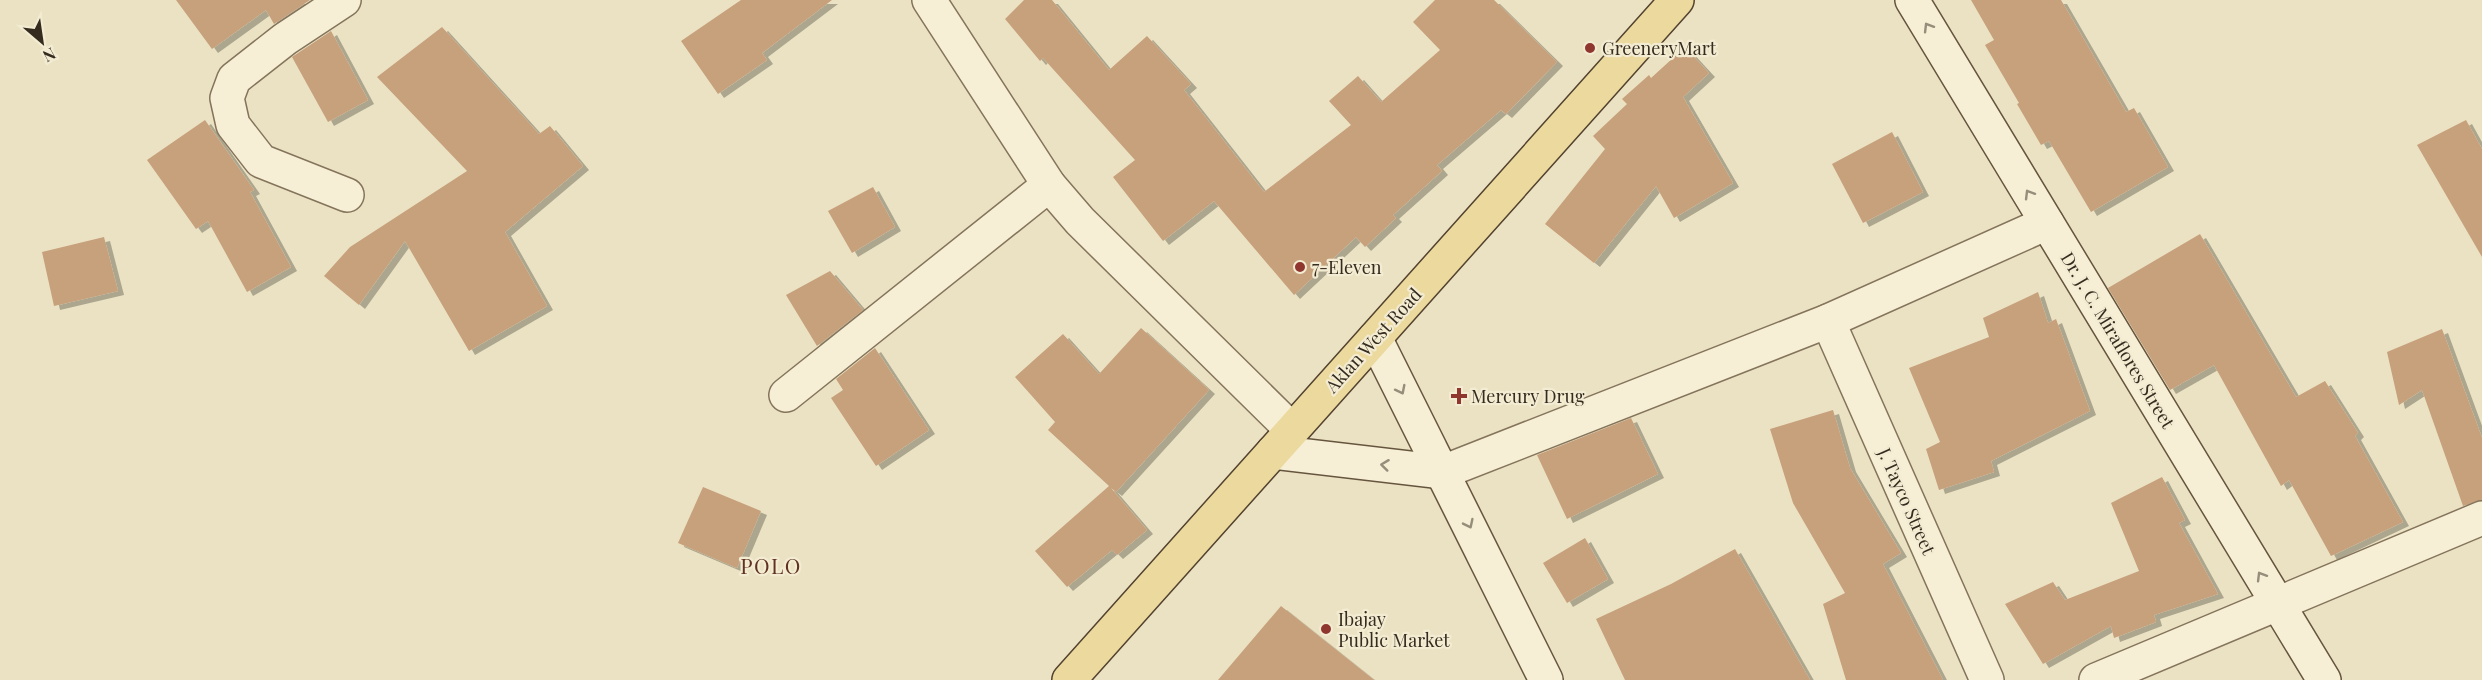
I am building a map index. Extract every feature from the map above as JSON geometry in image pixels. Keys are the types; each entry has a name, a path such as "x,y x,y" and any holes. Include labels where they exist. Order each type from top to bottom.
{"main road":[{"name":"Aklan West Road","path":"1069,680 1677,0"}],"street":[{"path":"344,0 285,39 234,79 226,98 233,125 261,161 347,195"},
{"path":"929,0 1049,184 1080,221 1283,441 1443,472 1828,321 2047,223"},
{"name":"Dr. J. C. Miraflores Street","path":"1912,0 2324,680"},
{"path":"786,395 1049,184"},
{"name":"J. Tayco Street","path":"1828,321 1987,680"},
{"path":"1375,338 1546,680"},
{"path":"2096,680 2482,518"}],"building":[{"path":"176,0 310,0 274,24 266,10 212,49"},
{"path":"741,0 832,0 762,53 767,60 718,94 681,41"},
{"path":"1024,0 1052,0 1109,70 1147,36 1191,84 1184,90 1264,192 1351,125 1329,101 1358,76 1381,102 1440,50 1413,22 1435,0 1494,0 1557,62 1506,114 1501,110 1437,165 1442,171 1393,215 1396,218 1365,247 1356,237 1294,295 1214,201 1163,241 1113,177 1135,160 1043,58 1040,61 1005,19"},
{"path":"1971,0 2061,0 2126,112 2134,108 2168,167 2091,212 2049,141 2041,145 2017,104 2019,103 1985,45 1994,40"},
{"path":"442,27 539,134 550,126 583,166 505,232 547,306 469,351 405,241 359,305 324,276 350,247 467,171 377,77"},
{"path":"331,31 368,100 328,122 292,57"},
{"path":"1685,47 1709,73 1683,97 1733,183 1674,218 1656,186 1594,263 1545,224 1605,149 1593,136 1627,104 1622,99 1649,75 1651,78"},
{"path":"205,120 254,190 250,192 291,267 247,292 208,221 196,229 147,160"},
{"path":"2466,120 2482,149 2482,257 2417,145"},
{"path":"1892,132 1923,192 1863,223 1832,164"},
{"path":"873,187 895,227 852,253 828,211"},
{"path":"2200,234 2296,397 2325,381 2358,433 2355,436 2403,522 2331,556 2289,480 2281,486 2214,365 2170,390 2108,288"},
{"path":"104,237 118,291 54,306 42,252"},
{"path":"830,271 863,310 817,346 786,295"},
{"path":"2038,292 2048,323 2056,319 2090,411 1991,461 1994,472 1939,490 1926,449 1940,442 1909,368 1989,337 1983,318"},
{"path":"1141,328 1209,390 1116,492 1111,488 1147,530 1117,555 1112,550 1067,587 1035,551 1109,486 1048,430 1055,422 1015,377 1063,334 1099,374"},
{"path":"2442,329 2482,438 2482,500 2463,506 2422,390 2399,405 2387,352"},
{"path":"875,348 929,430 876,466 831,398 843,390 836,379"},
{"path":"1833,410 1850,468 1901,553 1883,564 1943,680 1846,680 1823,604 1845,593 1793,503 1770,429"},
{"path":"1631,418 1658,474 1567,519 1537,455"},
{"path":"2162,477 2185,520 2179,523 2218,594 2154,615 2156,622 2114,638 2111,626 2043,664 2005,604 2053,582 2065,600 2139,571 2111,503"},
{"path":"703,487 761,511 737,568 678,543"},
{"path":"1585,538 1608,579 1567,603 1543,563"},
{"path":"1735,549 1810,680 1625,680 1596,619 1671,584"},
{"path":"1281,606 1374,680 1218,680"}],"place":[{"name":"GreeneryMart","path":"1590,48"},
{"name":"7-Eleven","path":"1300,267"},
{"name":"Mercury Drug","path":"1459,396"},
{"name":"Ibajay Public Market","path":"1326,629"}],"district":[{"name":"POLO","path":"771,565"}]}
